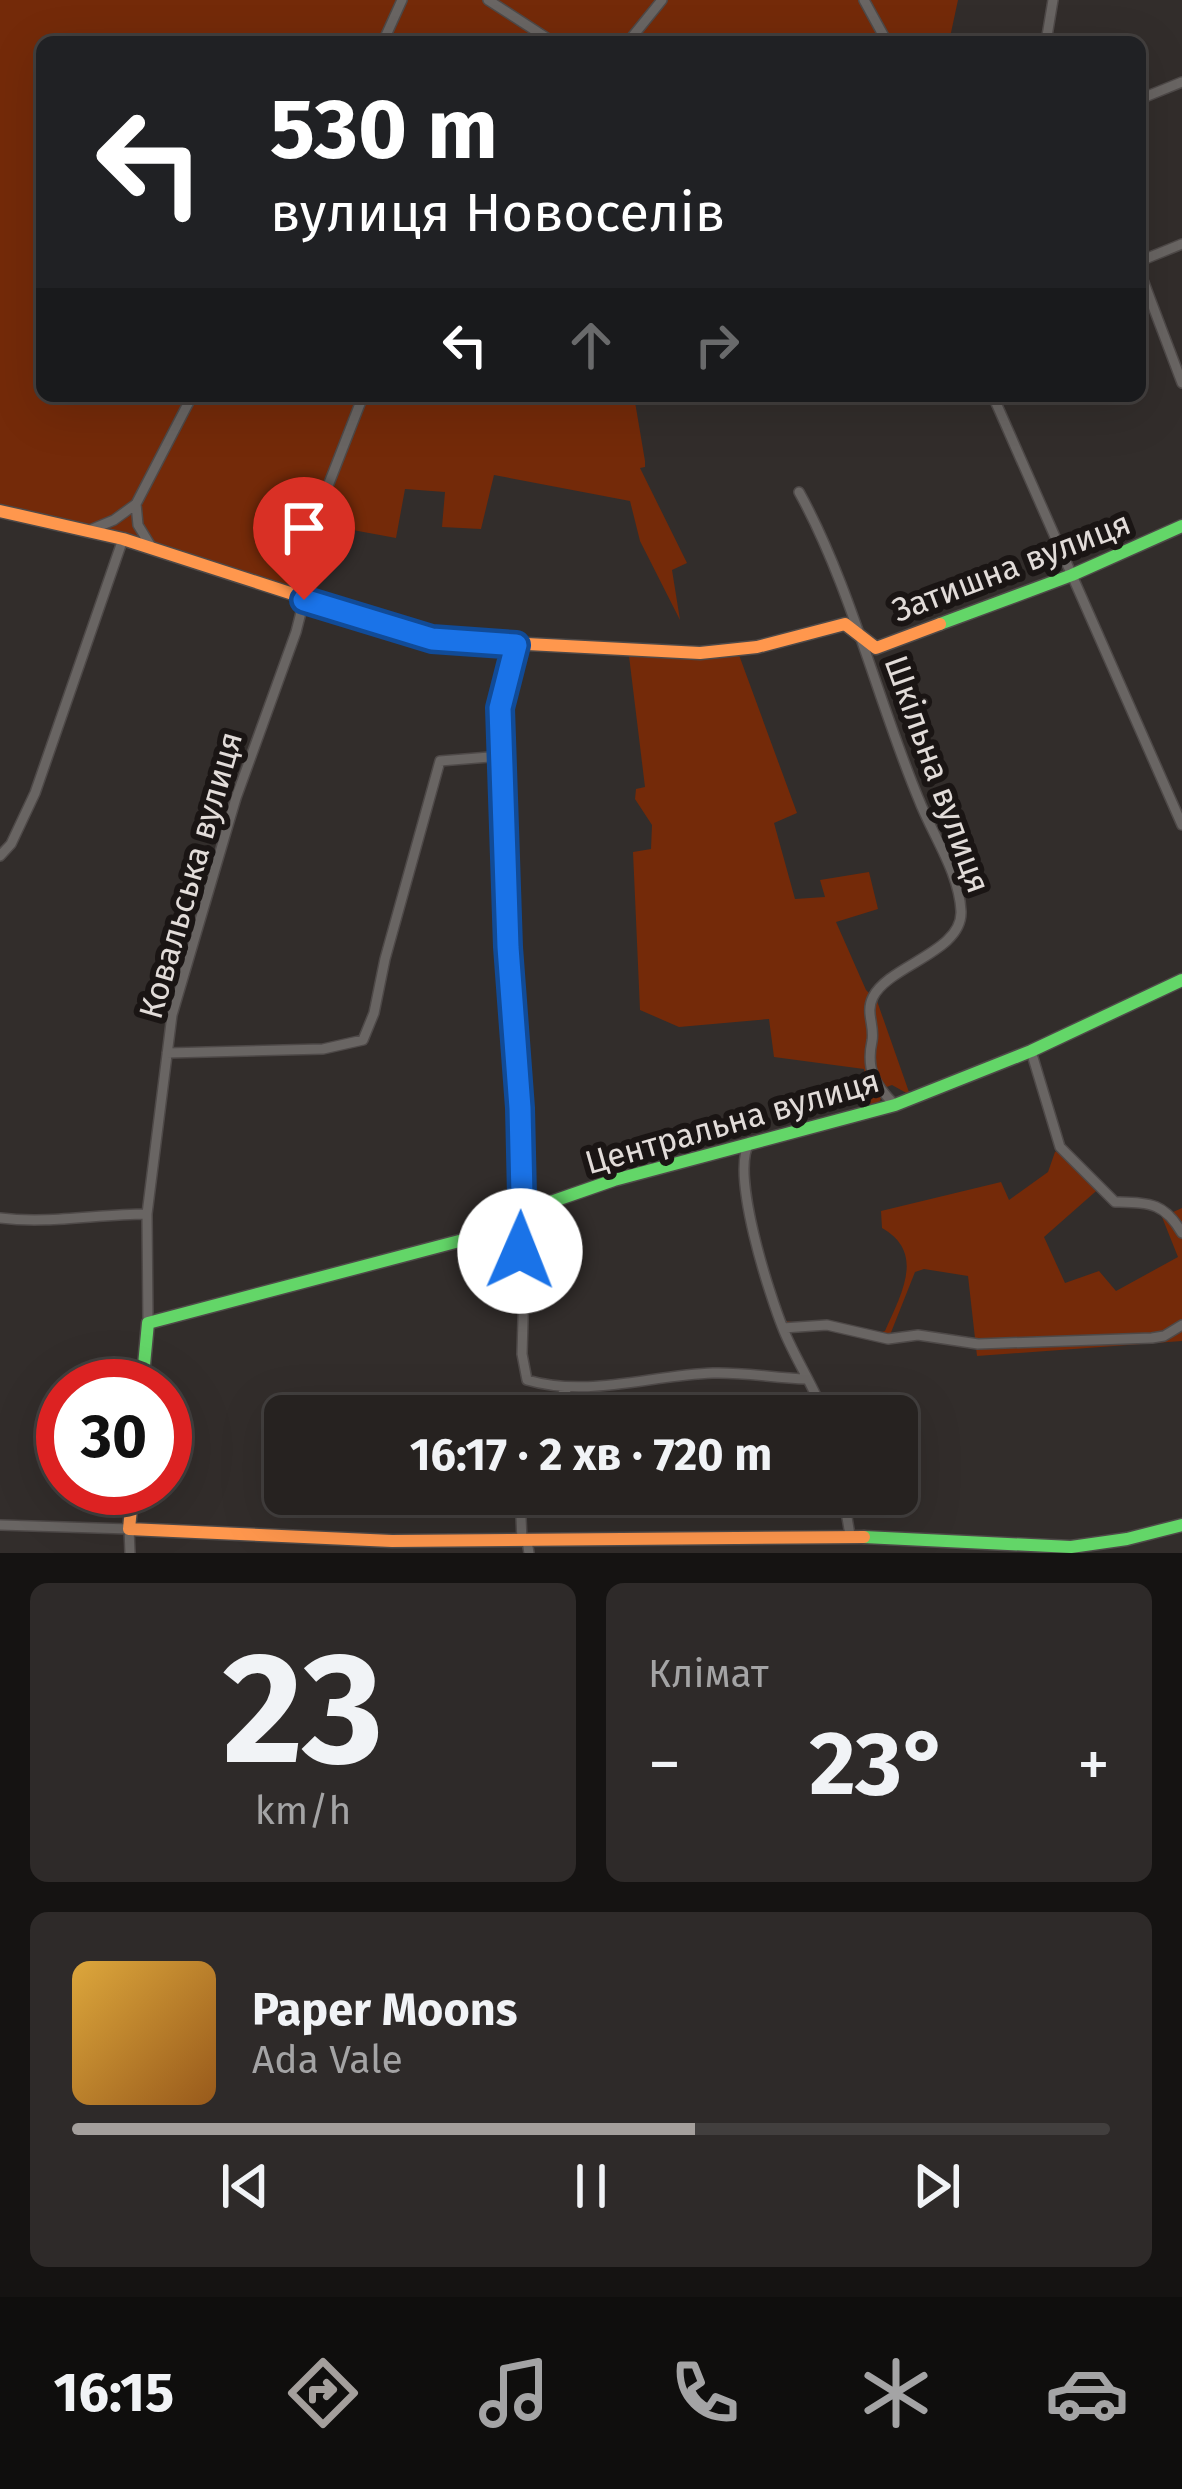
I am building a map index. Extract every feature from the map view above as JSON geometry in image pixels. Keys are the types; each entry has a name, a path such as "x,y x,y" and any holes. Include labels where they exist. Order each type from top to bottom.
{"street":[{"path":"386,36 402,0"},
{"path":"488,0 545,36"},
{"path":"633,36 662,0"},
{"path":"865,0 884,36"},
{"path":"1047,36 1053,0"},
{"path":"1146,96 1182,82"},
{"path":"1146,259 1182,244"},
{"path":"1146,288 1182,383"},
{"path":"87,531 136,504 189,402"},
{"name":"Ковальська вулиця","path":"145,1359 147,1214 172,1015 236,797 304,600 312,569 310,532 361,402"},
{"path":"996,402 1182,826"},
{"name":"Шкільна вулиця","path":"800,492 920,802 958,886 962,917 955,933 880,985 868,1010 874,1036 868,1063 878,1088 895,1105"},
{"path":"136,504 138,525 152,548"},
{"path":"0,511 123,539 432,639 700,652 757,647 845,624 860,638"},
{"name":"Затишна вулиця","path":"860,638 876,648 1072,575 1182,526"},
{"path":"0,856 11,844 35,793 123,539"},
{"path":"516,645 500,708 512,1028 520,1108 522,1196 517,1217 524,1285 522,1354 527,1380 568,1387 708,1373 806,1379"},
{"path":"167,1053 323,1049 363,1040 440,761 502,756"},
{"name":"Центральна вулиця","path":"148,1323 482,1234 614,1180 895,1105 1031,1051 1182,980"},
{"path":"1031,1051 1060,1147 1115,1202 1156,1205 1171,1214 1182,1233"},
{"path":"750,1142 742,1161 744,1184 782,1328 814,1395"},
{"path":"0,1219 44,1223 95,1214 147,1214"},
{"path":"782,1328 827,1325 888,1339 918,1335 992,1344 1152,1338 1182,1325"},
{"path":"562,1395 568,1387"},
{"path":"130,1515 130,1553"},
{"path":"522,1515 526,1545"},
{"path":"846,1515 850,1535"},
{"path":"0,1525 291,1536 351,1546 805,1545 850,1535 1072,1547 1138,1539 1182,1525"},
{"path":"291,1536 292,1553"}],"shaded area":[{"path":"0,0 958,0 950,36 36,36 36,402 635,402 645,461 640,468 687,563 672,570 680,620 640,541 630,501 494,475 481,529 442,527 445,492 405,489 396,538 331,526 313,594 122,534 0,505"},
{"path":"739,655 797,813 774,823 795,899 825,897 820,880 869,872 878,909 836,922 866,990 877,1001 910,1095 892,1085 884,1088 880,1101 868,1107 864,1069 774,1057 769,1019 679,1027 640,1010 633,852 651,849 652,825 635,799 636,789 645,787 629,656"},
{"path":"1067,1146 1103,1185 1044,1237 1065,1283 1099,1271 1116,1291 1178,1257 1162,1217 1182,1208 1182,1341 977,1356 968,1276 924,1269 915,1272 888,1340 821,1329 789,1330 785,1321 885,1331 903,1289 907,1262 895,1238 882,1228 881,1211 1001,1182 1009,1200 1048,1172 1055,1152"}],"traffic: fast":[{"path":"940,624 1072,575 1182,526"},
{"path":"145,1359 148,1323 482,1235 545,1204 614,1180 895,1105 1031,1051 1182,980"},
{"path":"864,1537 1071,1547 1182,1525"}],"traffic: slow":[{"path":"0,511 123,539 432,639 700,653 757,647 845,624 876,648 940,624"},
{"path":"130,1515 129,1529 392,1541 864,1537"}],"route":[{"path":"304,600 432,639 516,645 500,708 512,1028 520,1108 520,1251"}]}
